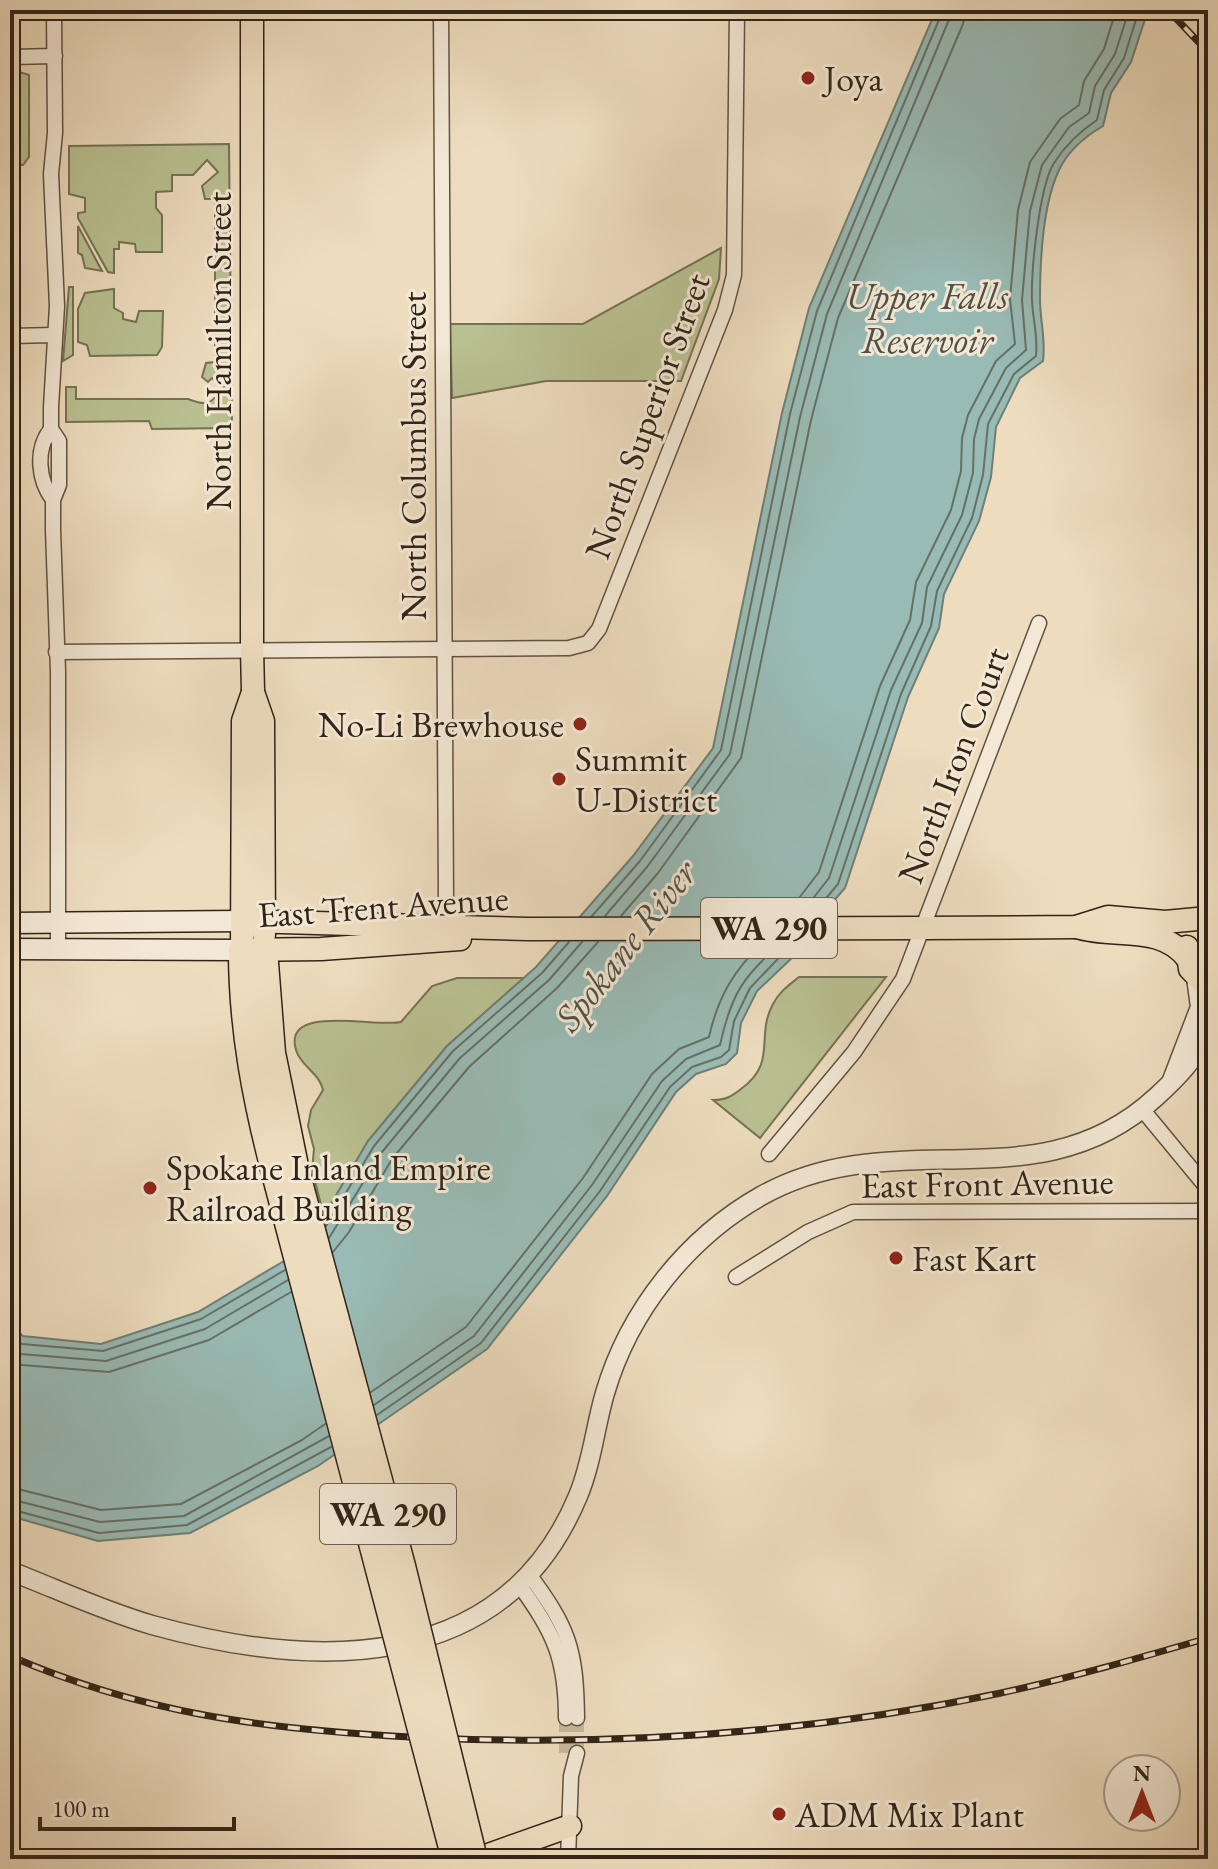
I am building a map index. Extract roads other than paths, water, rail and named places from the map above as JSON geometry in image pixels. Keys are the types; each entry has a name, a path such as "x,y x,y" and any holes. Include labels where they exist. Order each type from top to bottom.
{"highway":[{"name":"WA 290","path":"253,950 243,1006 252,1078 286,1174 402,1566 476,1859"},
{"name":"WA 290","path":"286,1174 455,1859"}],"main road":[{"name":"North Hamilton Street","path":"252,10 252,648 253,692 263,721 253,950"},
{"name":"East Trent Avenue","path":"253,921 534,929 923,928 1076,927 1108,917 1165,922 1208,918"},
{"path":"1197,974 1189,939 1208,918"},
{"path":"10,923 253,921"},
{"name":"East Trent Avenue","path":"1076,927 1098,934 1154,936 1171,943 1197,974"},
{"name":"East Trent Avenue","path":"253,950 444,941 534,929"},
{"path":"10,949 253,950"},
{"path":"476,1859 570,1826"}],"street":[{"path":"54,10 51,174 57,263 51,429 59,441 59,485 53,500 58,950"},
{"name":"North Columbus Street","path":"441,10 446,901"},
{"name":"North Superior Street","path":"444,647 569,648 588,643 599,629 725,310 734,275 737,10"},
{"path":"10,57 55,56"},
{"path":"10,336 54,335"},
{"name":"North Iron Court","path":"769,1154 854,1052 903,979 1039,623"},
{"path":"56,652 444,647"},
{"path":"421,926 438,914 446,901 464,927"},
{"path":"1171,1082 1197,1017 1201,1000 1197,974"},
{"path":"1194,1061 1208,1033"},
{"path":"10,1571 150,1624 230,1643 333,1652 391,1649 429,1638 479,1614 523,1578 559,1534 578,1496 607,1386 639,1317 677,1264 723,1220 785,1184 831,1168 884,1159 1042,1155 1103,1135 1142,1109 1208,1047"},
{"path":"1142,1109 1208,1189"},
{"name":"East Front Avenue","path":"736,1277 808,1232 853,1212 1208,1211"},
{"path":"523,1578 559,1651 571,1718"},
{"path":"568,1859 571,1753"}],"water":[{"name":"Upper Falls Reservoir","path":"936,10 1148,10 1131,62 1111,93 1103,126 1072,150 1053,184 1042,251 1040,299 1043,361 1020,378 996,427 991,477 979,521 944,594 939,628 908,697 845,888 824,912 796,954 757,991 741,1023 737,1053 726,1064 696,1074 676,1092 607,1196 487,1349 318,1466 190,1533 98,1541 10,1516 10,1324 23,1336 101,1344 198,1312 289,1258 324,1216 368,1141 447,1046 536,967 633,856 713,748 782,413 809,308"}],"tunnel":[{"path":"566,1718 566,1753"},
{"path":"577,1718 577,1753"}],"railway":[{"path":"1168,10 1208,52"},
{"path":"10,1656 108,1692 157,1705 255,1723 410,1737 558,1740 707,1734 855,1719 1001,1693 1208,1638"}],"place":[{"name":"Joya","path":"808,78"},
{"name":"No-Li Brewhouse","path":"580,724"},
{"name":"Summit U-District","path":"559,779"},
{"name":"Spokane Inland Empire Railroad Building","path":"150,1188"},
{"name":"Fast Kart","path":"896,1258"},
{"name":"ADM Mix Plant","path":"779,1814"}],"water label":[{"name":"Spokane River","path":"625,945"}]}
